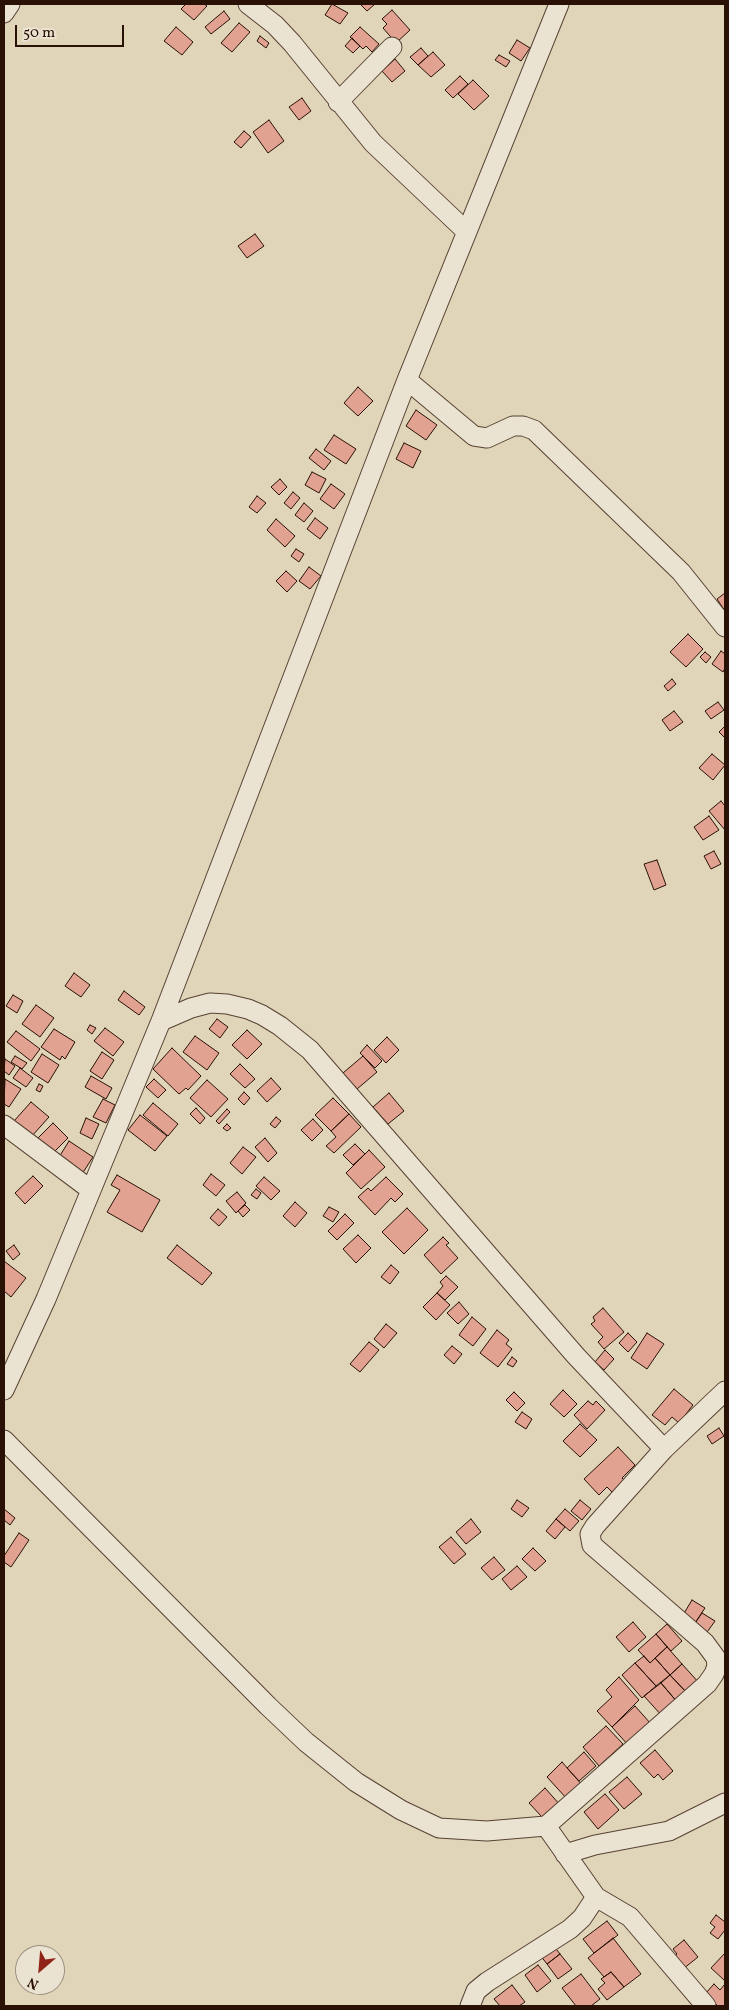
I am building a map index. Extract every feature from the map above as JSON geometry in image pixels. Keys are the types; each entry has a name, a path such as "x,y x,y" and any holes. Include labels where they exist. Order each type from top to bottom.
{"street":[{"path":"4,13 10,4"},
{"path":"248,4 275,25 292,43 373,143 467,232"},
{"path":"4,1390 46,1298 161,1021 407,380 558,4"},
{"path":"338,102 392,47"},
{"path":"407,380 474,436 488,438 513,426 523,426 534,430 680,572 725,628"},
{"path":"161,1021 191,1008 210,1003 227,1004 248,1009 262,1015 280,1026 310,1050 576,1356 664,1448"},
{"path":"4,1125 91,1190"},
{"path":"4,1440 268,1706 312,1747 356,1782 401,1810 439,1828 487,1831 546,1826 707,1684 717,1666 716,1658 705,1643 592,1545 590,1534 664,1448 725,1391"},
{"path":"565,1854 595,1845 669,1831 725,1803"},
{"path":"546,1826 596,1897 630,1917 706,2006"},
{"path":"470,2006 476,1991 570,1929 582,1918 596,1897"}],"building":[{"path":"186,4 204,4 207,6 194,20 181,9"},
{"path":"332,4 348,13 340,24 325,15"},
{"path":"360,4 375,4 367,11"},
{"path":"392,10 410,30 396,43 383,28 387,24 382,19"},
{"path":"224,11 230,19 211,34 205,27"},
{"path":"239,23 250,32 232,52 221,43"},
{"path":"176,27 193,42 182,55 164,41"},
{"path":"360,27 379,44 372,52 366,46 363,49 350,37"},
{"path":"260,36 269,43 266,48 257,41"},
{"path":"352,38 360,46 353,53 345,46"},
{"path":"517,40 530,48 521,61 509,53"},
{"path":"421,48 428,56 418,65 410,57"},
{"path":"433,52 445,65 431,77 418,65"},
{"path":"499,55 510,61 506,67 495,60"},
{"path":"395,59 405,71 392,82 382,71"},
{"path":"460,76 468,84 453,98 445,90"},
{"path":"473,80 489,96 474,110 458,94"},
{"path":"302,98 311,111 299,120 289,107"},
{"path":"269,120 284,141 268,153 253,132"},
{"path":"244,131 251,137 241,148 234,142"},
{"path":"255,234 264,246 247,258 238,246"},
{"path":"358,387 373,401 358,416 344,403"},
{"path":"416,410 437,425 426,440 406,426"},
{"path":"334,435 356,449 346,464 324,450"},
{"path":"404,443 421,451 413,468 396,459"},
{"path":"316,449 331,461 324,470 309,458"},
{"path":"312,472 326,479 319,493 305,485"},
{"path":"280,479 287,487 279,495 271,487"},
{"path":"331,484 345,494 334,509 320,499"},
{"path":"293,492 300,498 291,509 284,503"},
{"path":"257,496 266,503 257,513 249,507"},
{"path":"304,503 313,511 304,522 295,515"},
{"path":"315,518 328,528 320,539 307,529"},
{"path":"276,519 295,536 285,547 267,530"},
{"path":"296,549 304,554 299,562 291,556"},
{"path":"309,567 321,576 310,589 299,581"},
{"path":"286,571 297,581 287,592 276,581"},
{"path":"725,593 725,611 717,599"},
{"path":"688,634 703,649 686,667 670,652"},
{"path":"721,651 725,654 725,668 723,672 712,664"},
{"path":"705,652 711,657 706,663 700,657"},
{"path":"672,679 676,684 668,691 664,686"},
{"path":"718,702 724,710 711,719 705,711"},
{"path":"674,711 683,722 670,731 662,720"},
{"path":"725,726 725,738 719,732"},
{"path":"712,754 725,765 713,780 699,768"},
{"path":"721,801 725,806 725,830 709,811"},
{"path":"709,816 719,830 703,840 694,827"},
{"path":"714,851 721,864 711,869 704,856"},
{"path":"657,860 666,885 654,890 644,864"},
{"path":"74,973 90,985 81,997 65,986"},
{"path":"124,991 145,1007 139,1015 118,1000"},
{"path":"13,995 23,1001 17,1013 6,1006"},
{"path":"36,1005 54,1018 40,1037 22,1024"},
{"path":"217,1019 228,1027 220,1038 209,1029"},
{"path":"90,1025 96,1028 92,1034 87,1030"},
{"path":"105,1028 124,1042 113,1056 94,1041"},
{"path":"54,1029 75,1042 65,1059 62,1056 60,1060 41,1047"},
{"path":"247,1030 262,1044 247,1059 232,1045"},
{"path":"16,1031 40,1049 31,1061 7,1042"},
{"path":"195,1036 219,1053 207,1070 183,1052"},
{"path":"387,1037 399,1050 386,1063 374,1050"},
{"path":"367,1045 382,1061 375,1068 360,1053"},
{"path":"172,1048 201,1076 188,1090 186,1088 179,1094 153,1069"},
{"path":"102,1052 114,1060 102,1079 90,1071"},
{"path":"42,1054 59,1065 48,1083 31,1072"},
{"path":"15,1056 27,1063 22,1069 11,1062"},
{"path":"363,1056 377,1072 357,1089 343,1073"},
{"path":"5,1059 15,1066 9,1075 4,1071"},
{"path":"240,1064 255,1079 245,1088 230,1074"},
{"path":"20,1068 33,1078 26,1087 13,1078"},
{"path":"91,1076 112,1088 106,1099 85,1087"},
{"path":"271,1078 281,1089 267,1102 257,1091"},
{"path":"5,1079 21,1089 9,1107 4,1104"},
{"path":"154,1079 166,1090 158,1098 146,1087"},
{"path":"207,1080 228,1099 211,1117 190,1098"},
{"path":"39,1084 43,1086 40,1092 36,1090"},
{"path":"244,1092 250,1098 244,1105 238,1099"},
{"path":"389,1093 404,1111 388,1124 373,1107"},
{"path":"333,1098 349,1114 331,1131 315,1115"},
{"path":"103,1099 115,1105 106,1123 93,1117"},
{"path":"31,1102 49,1117 32,1136 14,1121"},
{"path":"153,1103 178,1124 168,1136 143,1115"},
{"path":"196,1108 205,1118 200,1124 190,1114"},
{"path":"227,1109 230,1112 219,1124 216,1121"},
{"path":"349,1114 361,1127 334,1153 326,1146 336,1137 331,1131"},
{"path":"140,1115 167,1136 155,1151 128,1130"},
{"path":"276,1117 281,1121 275,1128 270,1124"},
{"path":"86,1118 99,1124 92,1139 80,1133"},
{"path":"313,1119 323,1130 312,1141 301,1130"},
{"path":"53,1123 68,1138 49,1157 34,1142"},
{"path":"227,1124 231,1128 227,1131 223,1128"},
{"path":"265,1138 277,1153 268,1162 255,1147"},
{"path":"69,1141 93,1157 80,1177 56,1162"},
{"path":"355,1144 365,1154 353,1165 343,1155"},
{"path":"243,1147 256,1157 242,1174 230,1163"},
{"path":"369,1150 385,1167 361,1189 346,1173"},
{"path":"211,1174 225,1185 216,1196 203,1185"},
{"path":"117,1175 160,1200 142,1232 107,1212 120,1190 111,1185"},
{"path":"33,1176 43,1186 25,1204 15,1193"},
{"path":"264,1177 280,1191 271,1200 256,1186"},
{"path":"386,1177 403,1194 395,1202 391,1198 375,1215 358,1197 368,1188 371,1191"},
{"path":"256,1189 261,1193 257,1199 251,1195"},
{"path":"237,1192 246,1203 236,1213 226,1201"},
{"path":"295,1202 307,1213 295,1227 283,1216"},
{"path":"245,1205 250,1210 243,1217 238,1211"},
{"path":"329,1207 339,1212 333,1222 323,1216"},
{"path":"407,1208 428,1230 404,1254 382,1232"},
{"path":"218,1209 227,1217 219,1226 210,1218"},
{"path":"345,1214 354,1223 337,1240 328,1231"},
{"path":"358,1235 371,1248 356,1263 343,1249"},
{"path":"443,1237 449,1243 446,1245 458,1258 441,1274 424,1255"},
{"path":"14,1245 20,1254 13,1260 6,1251"},
{"path":"177,1245 212,1273 202,1285 167,1258"},
{"path":"4,1261 26,1278 11,1297 4,1291"},
{"path":"391,1265 399,1272 390,1284 381,1277"},
{"path":"446,1276 458,1287 445,1300 437,1293 443,1286 440,1282"},
{"path":"437,1293 450,1305 436,1320 423,1307"},
{"path":"459,1302 469,1314 458,1324 447,1313"},
{"path":"603,1308 624,1332 604,1349 598,1342 603,1337 591,1324 595,1321 593,1317"},
{"path":"472,1317 486,1329 473,1346 459,1335"},
{"path":"386,1324 397,1333 384,1348 374,1339"},
{"path":"497,1330 509,1340 506,1344 512,1349 498,1367 480,1353"},
{"path":"628,1333 637,1342 628,1352 619,1343"},
{"path":"647,1333 664,1344 647,1369 631,1358"},
{"path":"369,1342 379,1350 360,1372 350,1364"},
{"path":"452,1346 462,1354 454,1364 444,1355"},
{"path":"605,1350 614,1359 604,1370 595,1362"},
{"path":"512,1357 517,1361 513,1367 507,1364"},
{"path":"674,1389 693,1405 679,1423 672,1417 665,1425 652,1415"},
{"path":"563,1390 577,1404 564,1417 550,1404"},
{"path":"514,1392 525,1403 517,1411 506,1400"},
{"path":"588,1401 593,1405 596,1401 605,1410 587,1429 574,1415"},
{"path":"522,1412 532,1419 526,1429 515,1422"},
{"path":"580,1424 597,1440 580,1457 563,1441"},
{"path":"719,1428 724,1436 712,1444 707,1436"},
{"path":"618,1447 635,1465 622,1478 628,1484 615,1495 607,1487 599,1495 584,1479"},
{"path":"517,1500 529,1508 522,1517 511,1509"},
{"path":"580,1500 591,1509 582,1520 571,1511"},
{"path":"4,1509 15,1518 10,1525 4,1520"},
{"path":"565,1509 579,1521 570,1531 556,1519"},
{"path":"471,1519 481,1532 466,1544 456,1532"},
{"path":"556,1519 565,1527 555,1539 546,1531"},
{"path":"19,1533 29,1540 11,1567 4,1562 4,1556"},
{"path":"451,1537 466,1554 454,1564 439,1547"},
{"path":"533,1548 546,1561 535,1571 522,1559"},
{"path":"494,1557 505,1570 492,1580 481,1568"},
{"path":"517,1566 527,1577 511,1590 502,1579"},
{"path":"692,1600 705,1608 695,1623 683,1615"},
{"path":"702,1613 715,1621 705,1635 693,1626"},
{"path":"633,1622 646,1637 629,1652 616,1637"},
{"path":"667,1624 682,1641 671,1651 656,1634"},
{"path":"656,1634 667,1647 650,1663 638,1650"},
{"path":"667,1647 682,1664 670,1675 655,1658"},
{"path":"644,1656 650,1663 655,1658 670,1675 656,1686 635,1663"},
{"path":"635,1663 656,1686 642,1698 622,1675"},
{"path":"682,1664 700,1684 688,1694 670,1675"},
{"path":"670,1675 688,1694 678,1703 661,1683"},
{"path":"619,1677 639,1700 612,1727 597,1711 612,1697 606,1690"},
{"path":"661,1683 678,1703 663,1717 644,1696"},
{"path":"635,1706 651,1724 628,1745 612,1727"},
{"path":"606,1726 623,1744 599,1766 583,1747"},
{"path":"655,1750 673,1771 663,1780 658,1774 654,1778 640,1763"},
{"path":"584,1752 596,1766 579,1781 567,1768"},
{"path":"562,1762 583,1786 568,1800 547,1777"},
{"path":"627,1777 642,1794 624,1809 609,1792"},
{"path":"545,1788 561,1806 542,1817 529,1803"},
{"path":"605,1794 619,1810 598,1829 584,1812"},
{"path":"716,1915 725,1922 725,1930 718,1939 710,1933 715,1927 710,1923"},
{"path":"607,1921 618,1935 594,1953 583,1939"},
{"path":"613,1938 641,1974 624,1987 611,1972 604,1977 588,1958"},
{"path":"684,1940 698,1957 683,1969 673,1957 677,1954 673,1949"},
{"path":"553,1945 560,1954 547,1964 540,1955"},
{"path":"725,1953 725,1978 724,1980 711,1968"},
{"path":"560,1954 572,1969 558,1979 547,1964"},
{"path":"538,1965 551,1981 537,1992 525,1975"},
{"path":"611,1972 624,1987 607,2000 598,1989 605,1983 601,1979"},
{"path":"581,1974 600,1999 591,2006 576,2006 562,1988"},
{"path":"714,1984 720,1990 725,1984 725,2006 718,2006 705,1994"},
{"path":"512,1985 525,2002 519,2006 500,2006 494,1999"}]}
